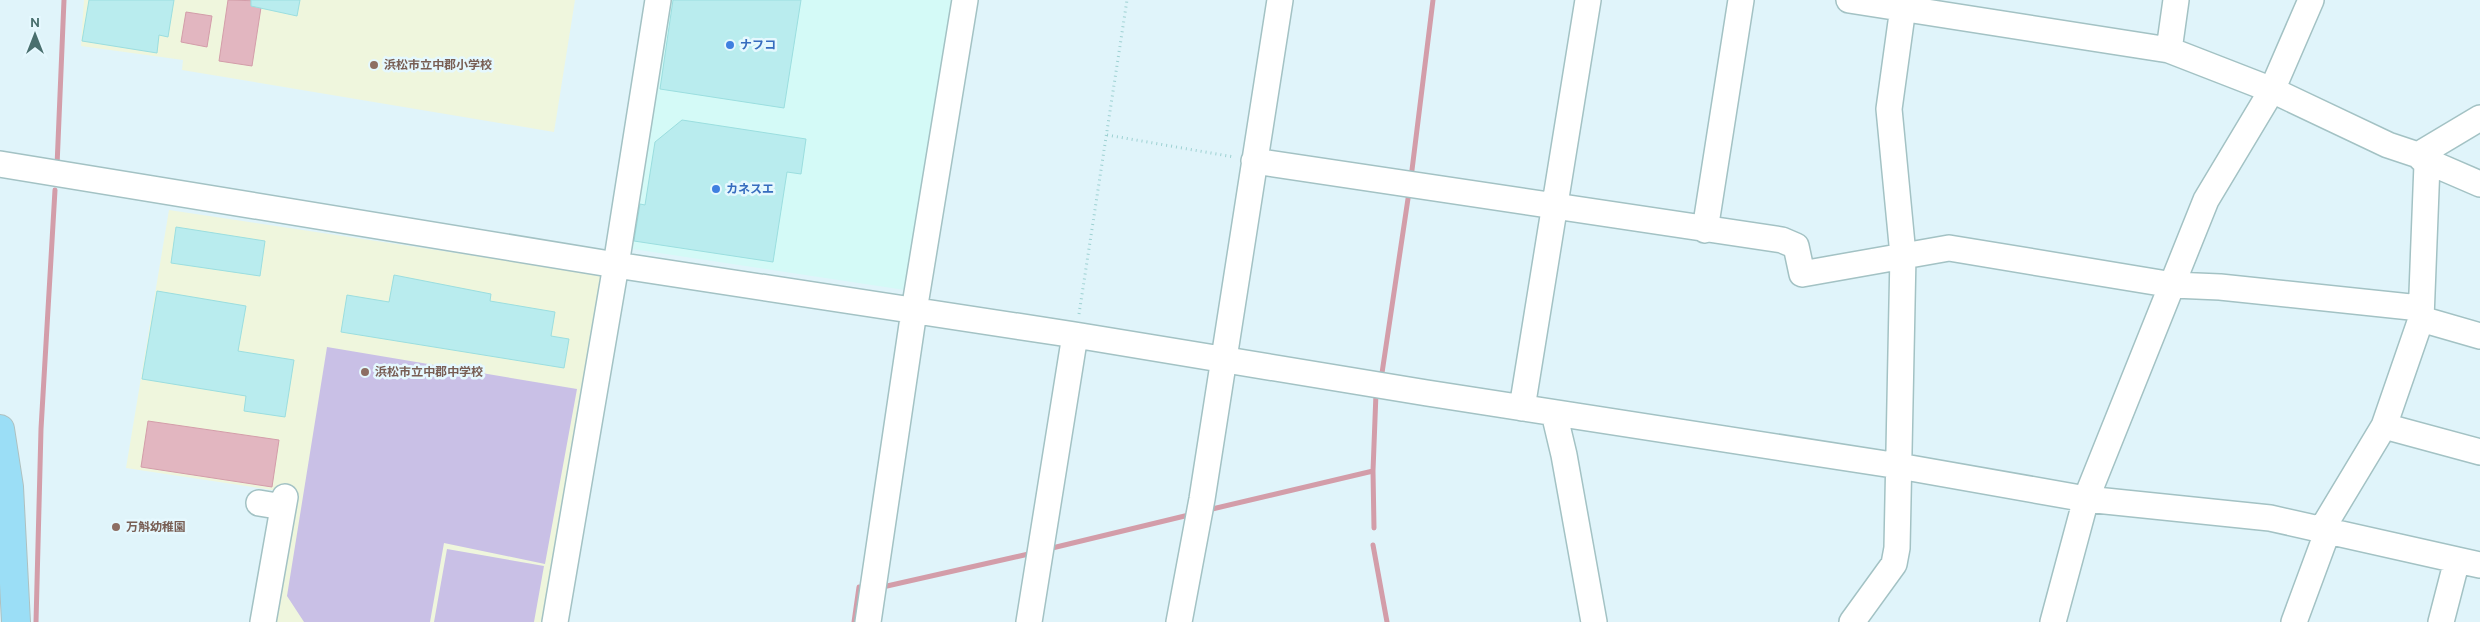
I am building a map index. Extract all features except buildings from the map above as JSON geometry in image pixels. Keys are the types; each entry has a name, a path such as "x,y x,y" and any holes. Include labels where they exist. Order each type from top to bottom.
{"main road":[{"path":"0,429 10,606"}],"street":[{"path":"555,622 616,265 658,0"},
{"path":"868,622 914,311 965,0"},
{"path":"1179,622 1225,359 1280,0"},
{"path":"1522,408 1588,0"},
{"path":"1705,230 1741,0"},
{"path":"1849,0 1904,4 2169,50 2272,90 2388,145 2480,184"},
{"path":"2169,50 2176,0"},
{"path":"2054,622 2086,499 2206,200 2272,90 2311,0"},
{"path":"1852,622 1894,564 1898,548 1903,255 1889,109 1904,4"},
{"path":"2422,160 2480,118"},
{"path":"1254,160 1705,230 1782,240 1796,246 1802,274 1949,248 2173,285 2220,287 2420,314 2480,336"},
{"path":"2294,622 2325,529 2384,426 2420,314 2422,160"},
{"path":"0,164 616,265 1075,335 1522,408 1899,466 2086,499 2270,518 2469,562 2441,622"},
{"path":"1028,622 1075,335"},
{"path":"1554,413 1564,455 1594,622"},
{"path":"2384,426 2480,452"},
{"path":"259,503 284,502 263,622"}],"path":[{"path":"1075,335 1127,0"},
{"path":"1107,135 1254,160"}],"shaded area":[{"name":"浜松市立中郡小学校","path":"84,0 575,0 554,132 182,70 183,60 81,46"},
{"path":"228,0 262,1 252,66 219,61"},
{"path":"667,0 954,0 905,290 626,248"},
{"path":"186,12 212,16 207,47 181,42"},
{"name":"浜松市立中郡中学校","path":"169,210 604,275 545,622 270,622 292,493 126,468"},
{"path":"327,347 577,389 545,564 444,543 430,622 304,622 287,596"},
{"path":"148,421 279,440 272,487 141,467"},
{"path":"447,549 544,566 534,622 434,622"}],"waterway":[{"path":"57,166 64,0"},
{"path":"1411,178 1433,0"},
{"path":"36,622 41,429 55,190"},
{"path":"1382,373 1409,192"},
{"path":"1374,528 1373,471 1376,393"},
{"path":"1208,510 1373,471"},
{"path":"1048,549 1193,514"},
{"path":"1373,545 1387,622"},
{"path":"887,586 1033,553"},
{"path":"854,622 859,587"}],"place":[{"name":"ナフコ","path":"730,45"},
{"name":"浜松市立中郡小学校","path":"374,65"},
{"name":"カネスエ","path":"716,189"},
{"name":"浜松市立中郡中学校","path":"365,372"},
{"name":"万斛幼稚園","path":"116,527"}]}
